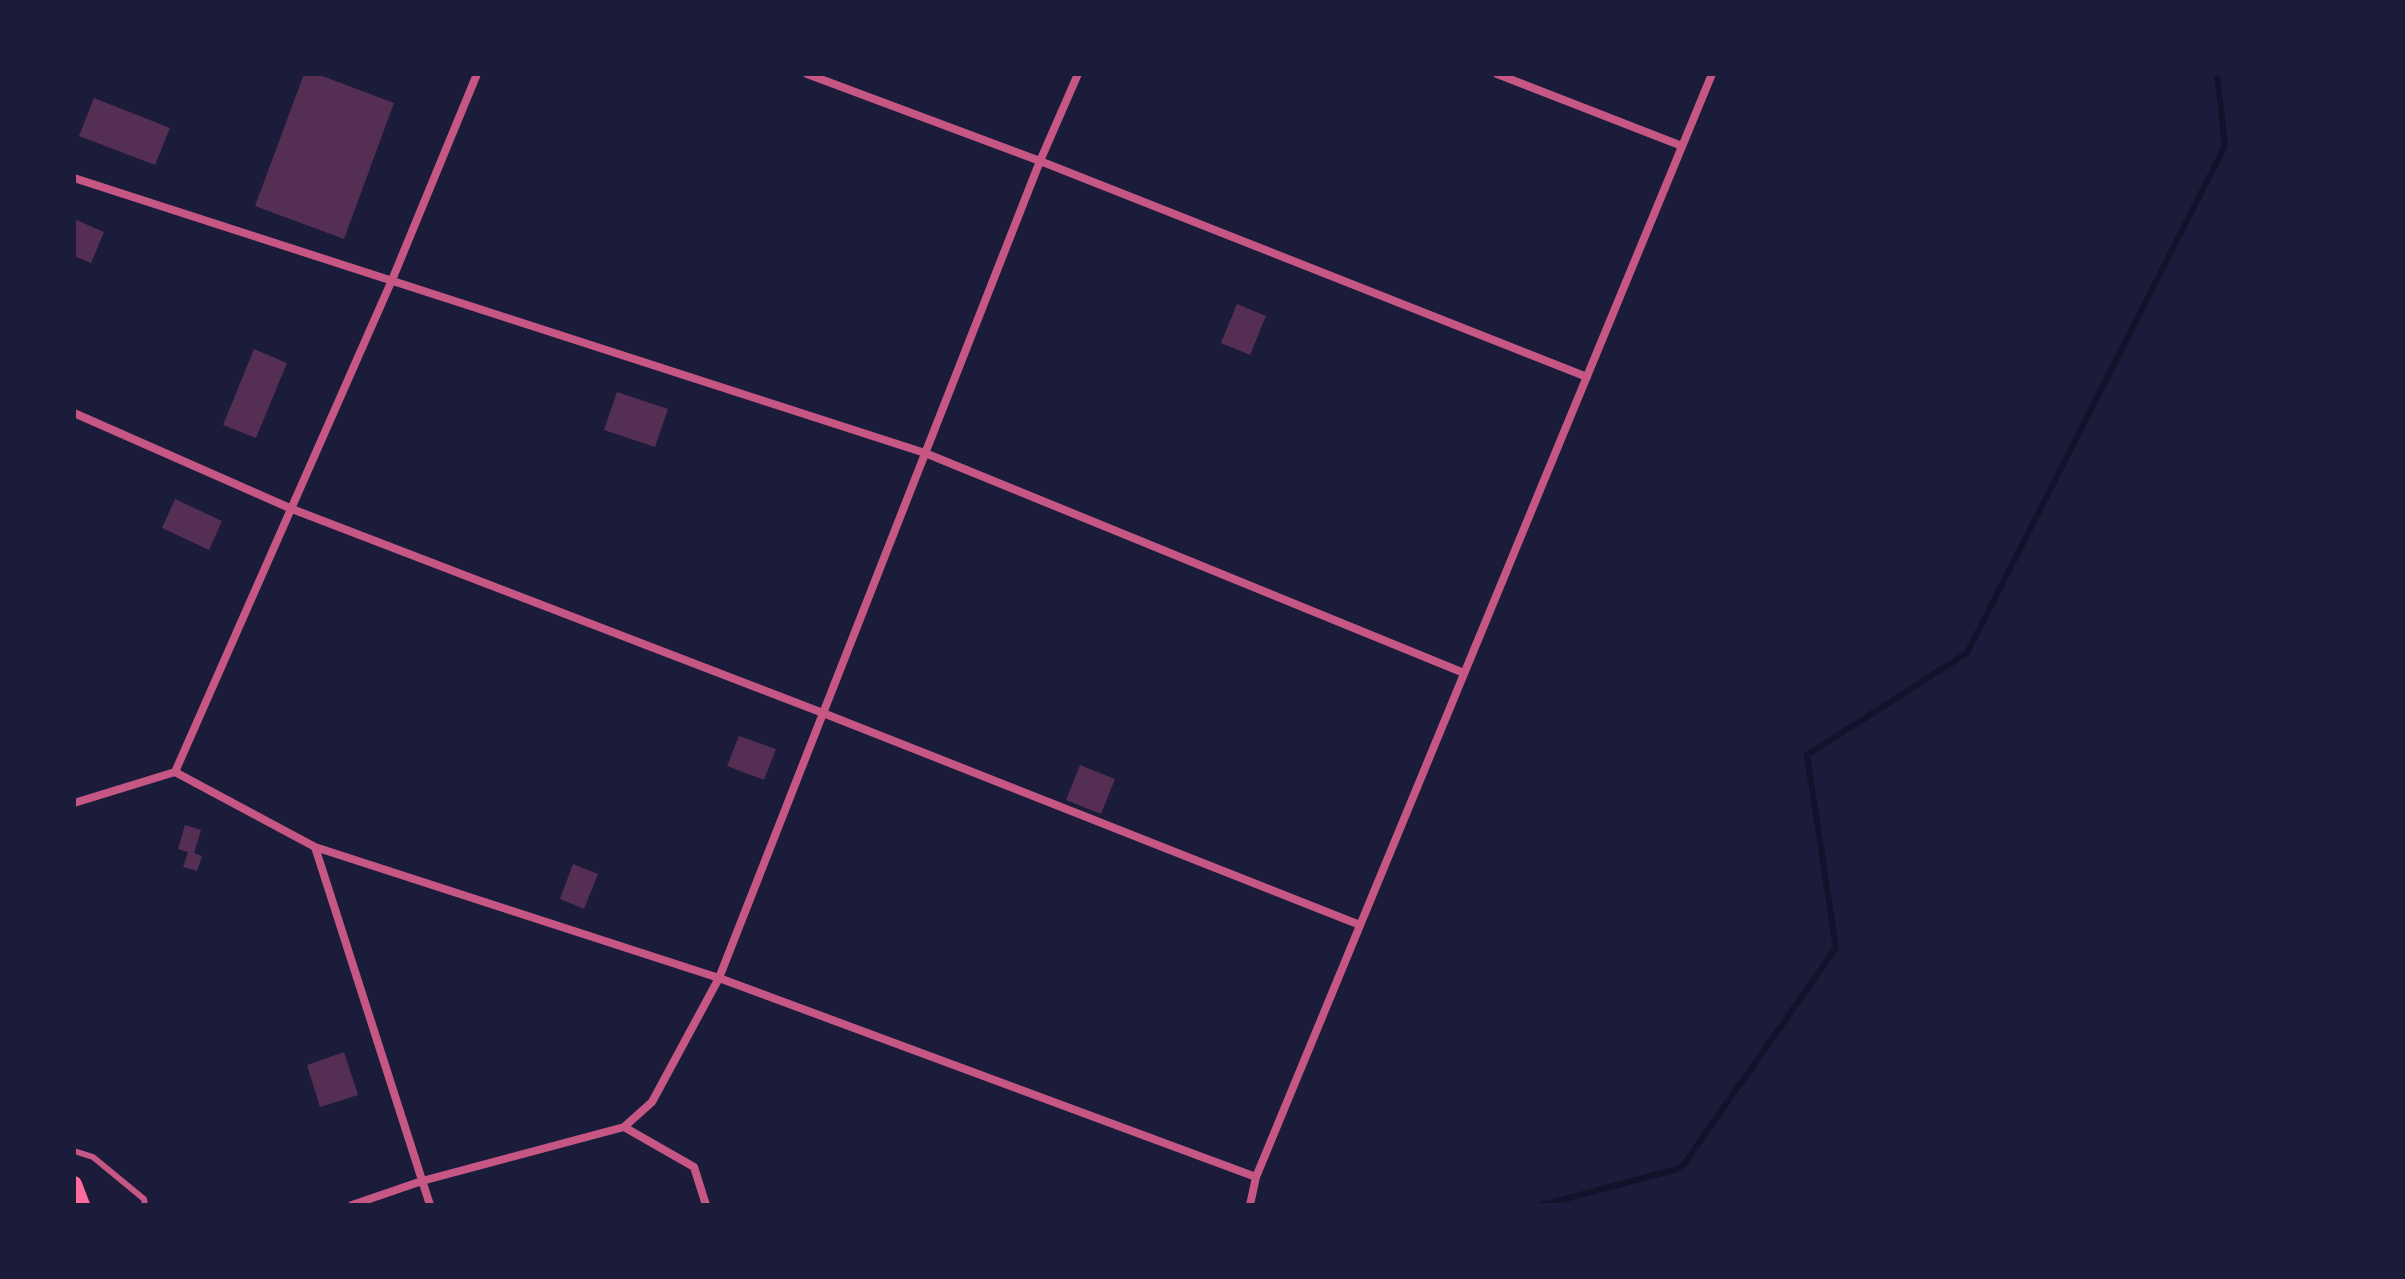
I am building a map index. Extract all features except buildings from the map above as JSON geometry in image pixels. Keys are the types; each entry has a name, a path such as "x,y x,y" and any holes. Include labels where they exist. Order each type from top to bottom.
{"main road":[{"path":"74,1184 82,1205"}],"street":[{"path":"175,772 392,280 477,74"},
{"path":"807,74 1040,161 1587,377"},
{"path":"352,1205 422,1181 624,1127 652,1102 719,978 1040,161 1078,74"},
{"path":"1497,74 1682,146"},
{"path":"1250,1205 1256,1177 1712,74"},
{"path":"74,178 925,453 1464,673"},
{"path":"74,413 292,509 823,713 1360,925"},
{"path":"74,803 175,772 315,847 719,978 1256,1177"},
{"path":"315,847 430,1205"},
{"path":"624,1127 694,1167 706,1205"}],"lane":[{"path":"74,1151 93,1157 144,1199 145,1205"}],"waterway":[{"path":"1542,1205 1681,1168 1836,948 1807,755 1967,653 2225,146 2217,74"}]}
